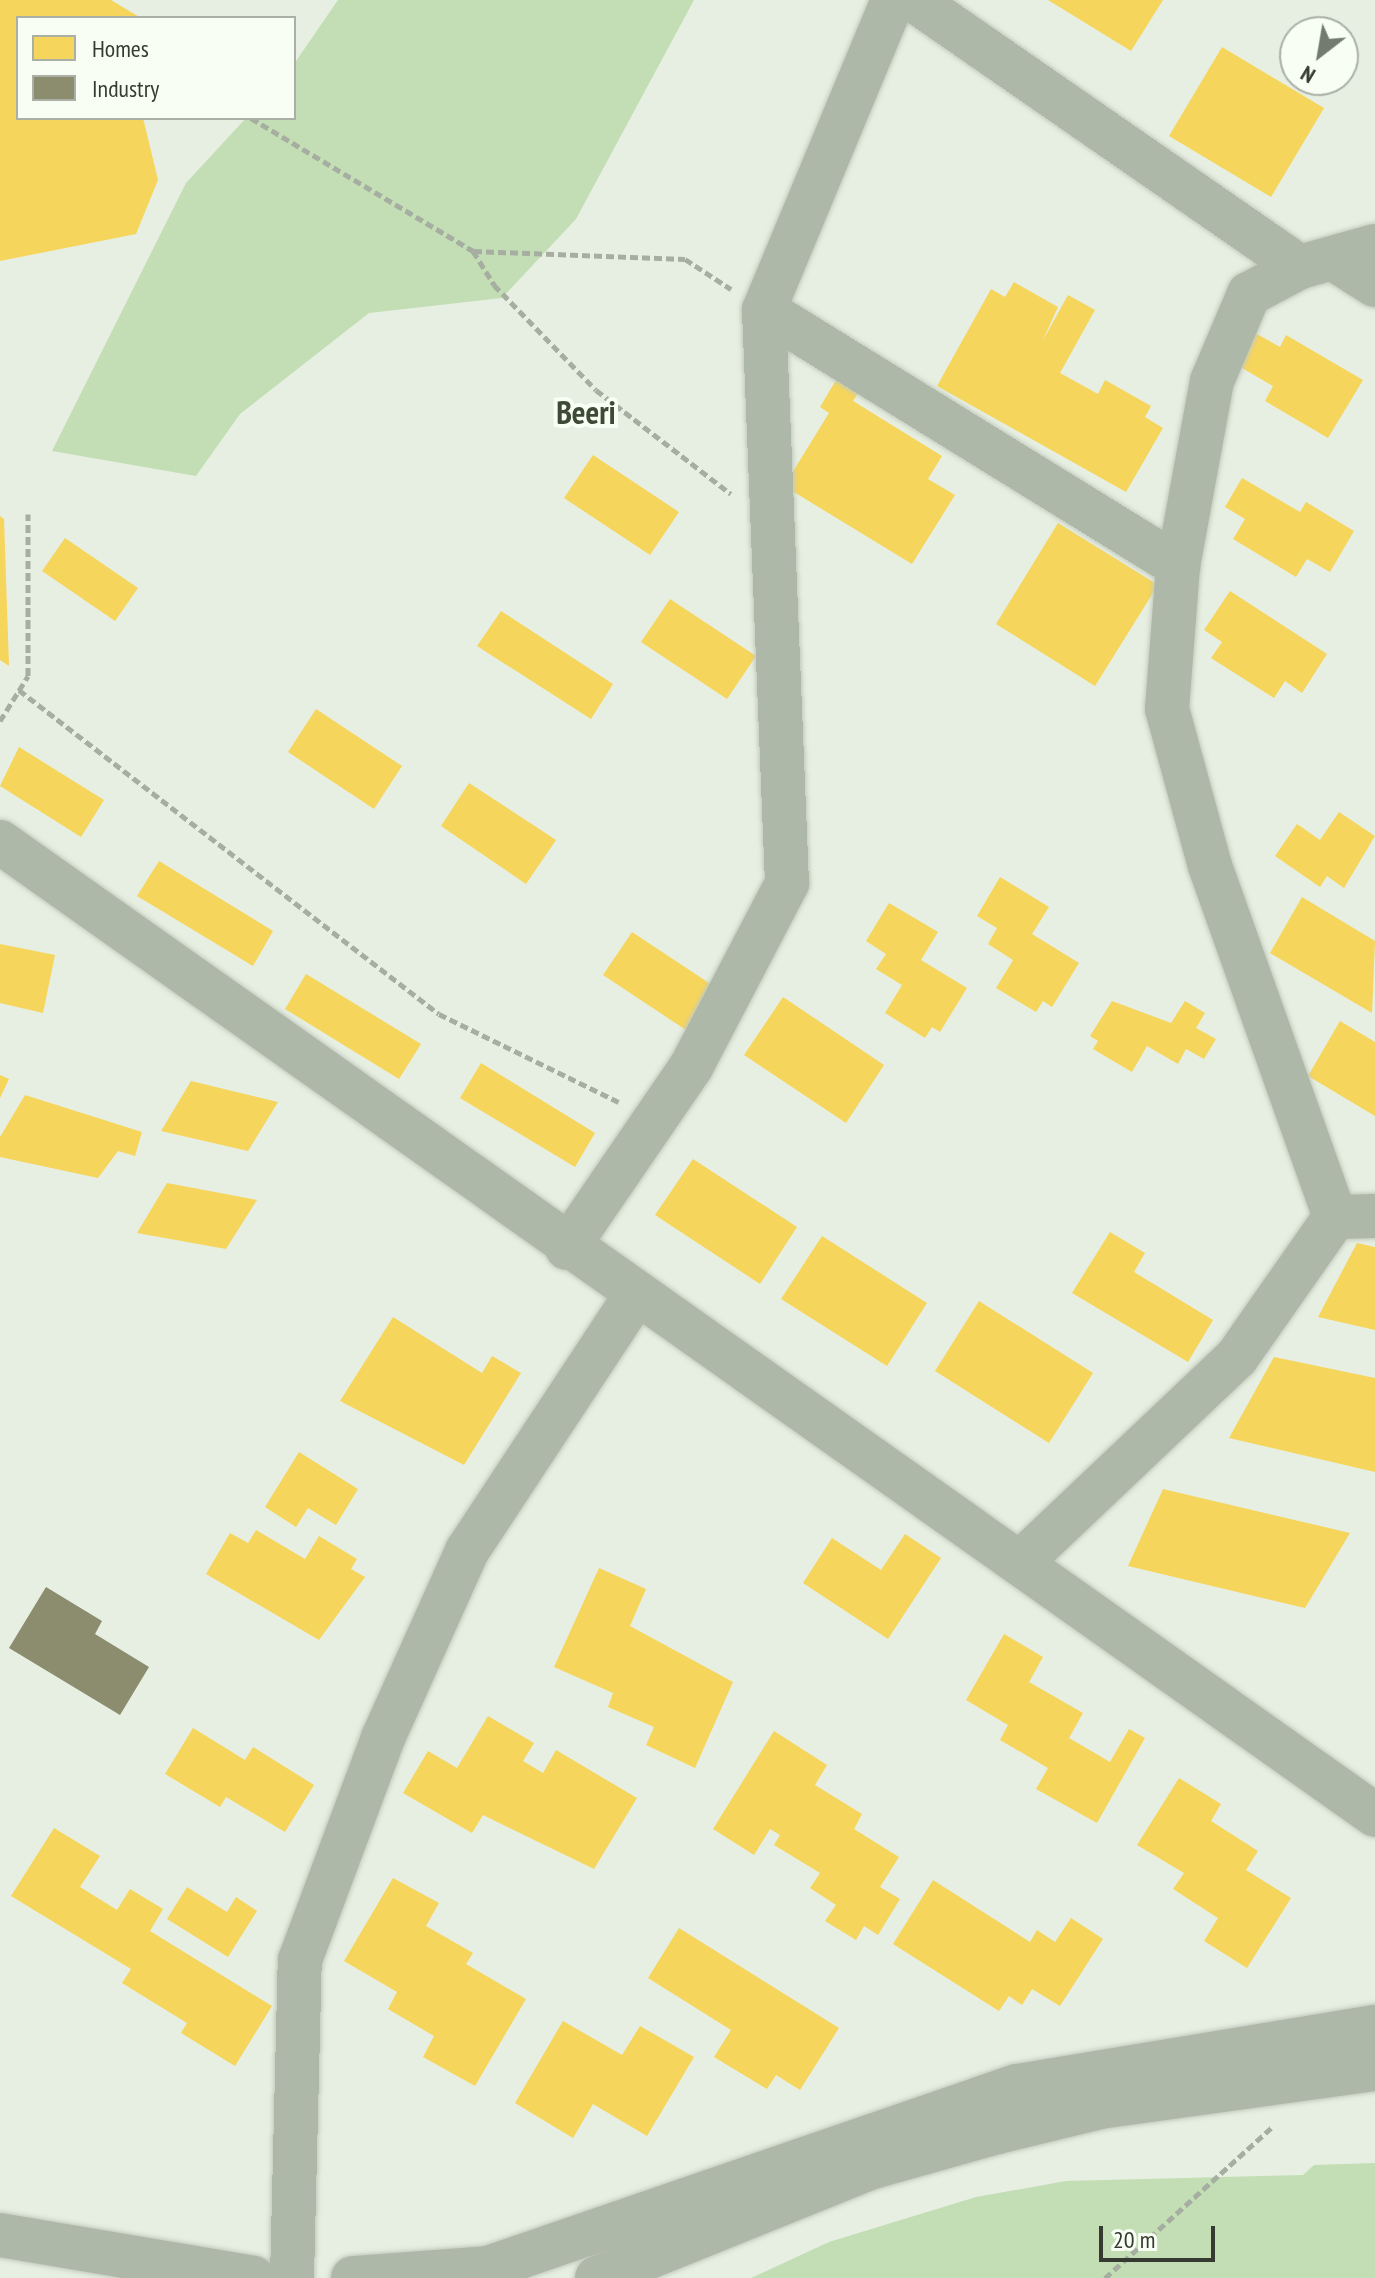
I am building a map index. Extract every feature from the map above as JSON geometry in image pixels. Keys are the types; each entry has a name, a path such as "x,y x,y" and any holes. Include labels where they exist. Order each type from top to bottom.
{"street":[{"path":"567,1248 691,1067 787,883 764,310 893,0"},
{"path":"914,0 1338,258 1375,285"},
{"path":"1021,1562 1237,1357 1355,1217 1210,866 1167,709 1178,566 1212,381 1249,294 1338,258"},
{"path":"764,310 1178,566"},
{"path":"0,842 567,1248 1021,1562 1374,1812"},
{"path":"292,2278 300,1960 383,1738 467,1551 636,1295"},
{"path":"353,2278 488,2268 1017,2086 1375,2027"},
{"path":"597,2278 869,2168 997,2132 1100,2107 1375,2069"},
{"path":"0,2235 253,2278"}],"path":[{"path":"254,120 473,251 494,285 596,390 771,524"},
{"path":"473,251 685,259 764,310"},
{"path":"0,721 28,676 28,514"},
{"path":"19,690 439,1014 655,1119"},
{"path":"1105,2278 1283,2118"}],"green space":[{"path":"338,0 694,0 576,219 502,298 369,313 240,414 196,476 52,451 186,183 244,120 296,120 296,61"},
{"path":"1375,2163 1375,2278 751,2278 829,2242 976,2197 1066,2181 1303,2175 1314,2165"}],"building: Homes":[{"path":"0,0 111,0 138,16 16,16 16,120 143,120 158,180 136,234 0,261"},
{"path":"1048,0 1163,0 1131,51"},
{"path":"1222,47 1279,81 1279,96 1304,96 1324,108 1271,197 1169,136"},
{"path":"1014,282 1058,307 1042,342 1068,295 1095,310 1060,373 1098,394 1105,380 1151,406 1145,417 1163,428 1126,492 937,386 991,289 1005,297"},
{"path":"1248,329 1280,347 1286,335 1363,380 1328,438 1265,401 1273,386 1230,361"},
{"path":"842,370 864,384 853,401 942,456 928,479 955,495 912,564 784,486 829,413 820,407"},
{"path":"593,455 679,512 650,555 564,498"},
{"path":"1242,478 1300,512 1306,502 1354,531 1330,572 1307,559 1296,577 1233,539 1245,519 1225,507"},
{"path":"0,516 4,519 9,666 0,660"},
{"path":"1058,523 1158,585 1095,686 996,624"},
{"path":"65,538 138,588 115,621 42,571"},
{"path":"1230,591 1327,654 1302,693 1285,681 1274,698 1211,658 1222,642 1204,630"},
{"path":"670,599 756,656 727,699 641,642"},
{"path":"501,611 613,684 591,719 477,646"},
{"path":"316,709 402,766 374,809 288,752"},
{"path":"19,747 104,800 81,837 0,786"},
{"path":"469,783 556,840 526,884 441,826"},
{"path":"1339,812 1375,836 1344,888 1327,876 1320,887 1275,856 1297,824 1320,840"},
{"path":"159,861 273,931 253,966 137,896"},
{"path":"1000,877 1049,907 1032,934 1079,963 1052,1007 1043,1001 1036,1012 996,988 1013,960 988,944 997,928 977,916"},
{"path":"1302,897 1375,941 1372,1013 1270,953"},
{"path":"889,903 938,932 921,960 967,988 940,1032 932,1027 925,1038 885,1013 902,985 876,969 886,954 866,941"},
{"path":"632,932 718,989 689,1032 603,975"},
{"path":"0,944 55,955 43,1013 0,1003"},
{"path":"306,974 421,1044 399,1079 285,1009"},
{"path":"783,997 884,1065 846,1123 744,1055"},
{"path":"1112,1001 1171,1023 1185,1001 1205,1013 1196,1028 1216,1039 1204,1059 1186,1049 1178,1064 1147,1046 1132,1072 1093,1049 1098,1041 1090,1036"},
{"path":"1340,1021 1375,1042 1375,1116 1308,1076"},
{"path":"481,1063 595,1133 575,1167 460,1098"},
{"path":"0,1075 9,1079 0,1098"},
{"path":"191,1081 278,1102 248,1151 161,1131"},
{"path":"25,1095 142,1132 135,1156 118,1151 98,1178 0,1157 0,1137"},
{"path":"693,1159 797,1227 760,1284 655,1215"},
{"path":"167,1183 257,1200 226,1249 137,1233"},
{"path":"1110,1232 1145,1253 1134,1272 1213,1320 1188,1362 1072,1293"},
{"path":"822,1236 927,1303 887,1366 781,1299"},
{"path":"1357,1243 1375,1247 1375,1330 1318,1317"},
{"path":"979,1301 1093,1373 1049,1443 935,1371"},
{"path":"393,1317 482,1373 492,1356 521,1373 464,1465 340,1401"},
{"path":"1274,1357 1375,1378 1375,1472 1229,1438"},
{"path":"299,1452 358,1489 336,1525 308,1508 296,1527 265,1507"},
{"path":"1163,1489 1350,1533 1305,1608 1128,1566"},
{"path":"256,1530 305,1559 319,1536 357,1559 351,1569 365,1577 319,1640 206,1574 230,1533 248,1543"},
{"path":"905,1534 941,1558 888,1639 803,1583 832,1538 881,1570"},
{"path":"599,1568 646,1589 630,1626 733,1682 695,1768 646,1745 654,1727 608,1707 613,1693 554,1667"},
{"path":"1004,1634 1043,1657 1029,1682 1083,1713 1069,1738 1110,1762 1129,1729 1145,1738 1097,1823 1036,1789 1048,1768 1000,1740 1008,1725 966,1700"},
{"path":"488,1716 534,1743 523,1761 543,1773 556,1750 637,1798 594,1869 483,1815 472,1833 403,1793 428,1751 457,1768"},
{"path":"193,1728 245,1760 253,1747 314,1785 285,1832 226,1797 220,1807 165,1774"},
{"path":"774,1731 827,1765 815,1785 862,1814 854,1829 899,1857 880,1887 900,1899 878,1935 864,1926 856,1940 825,1921 836,1905 810,1888 820,1873 774,1845 780,1835 770,1829 754,1855 713,1829"},
{"path":"1179,1778 1221,1804 1211,1821 1258,1851 1246,1870 1291,1898 1247,1968 1204,1941 1218,1918 1173,1889 1184,1873 1137,1845"},
{"path":"54,1828 100,1856 80,1887 117,1910 130,1889 163,1909 150,1931 272,2006 235,2066 181,2033 187,2023 122,1983 131,1969 11,1896"},
{"path":"393,1878 439,1903 426,1926 473,1953 466,1964 526,1999 475,2086 423,2057 434,2036 388,2009 397,1992 344,1961"},
{"path":"933,1880 1030,1942 1037,1930 1055,1942 1071,1918 1103,1939 1060,2006 1032,1989 1022,2005 1009,1996 999,2011 893,1944"},
{"path":"187,1887 227,1912 236,1897 257,1911 228,1957 167,1919"},
{"path":"679,1928 839,2028 800,2090 776,2075 767,2089 714,2057 731,2030 648,1978"},
{"path":"563,2021 622,2055 640,2026 694,2057 647,2136 593,2104 573,2138 515,2103"}],"building: Industry":[{"path":"46,1587 102,1621 95,1634 149,1667 120,1715 9,1648"}],"district":[{"name":"Beeri","path":"586,412"}]}
